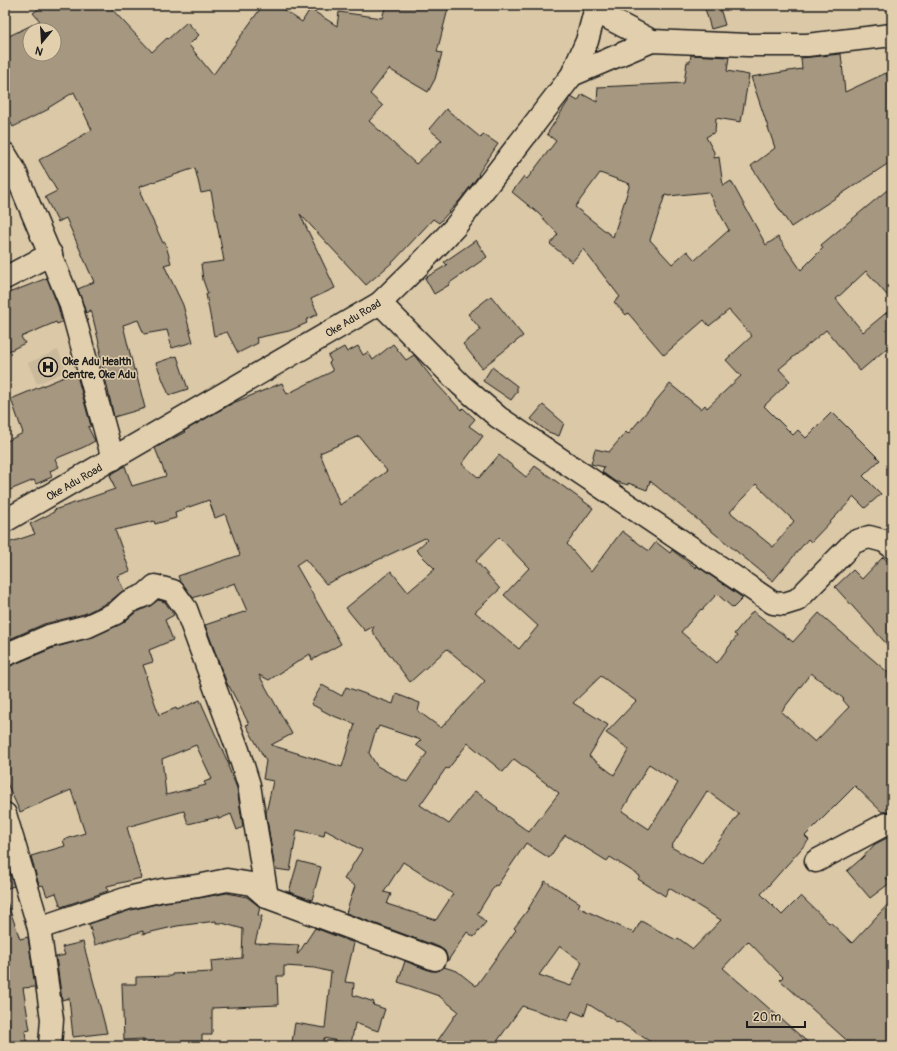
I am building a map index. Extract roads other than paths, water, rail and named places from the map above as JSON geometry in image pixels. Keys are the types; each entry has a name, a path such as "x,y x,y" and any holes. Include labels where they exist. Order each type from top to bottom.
{"street":[{"path":"594,8 652,42"},
{"name":"Oke Adu Road","path":"5,521 380,303 455,227 572,75 587,41 594,8"},
{"path":"572,75 652,42 807,45 892,35"},
{"path":"5,154 14,169 70,302 113,459"},
{"path":"5,278 51,254"},
{"path":"380,303 461,385 498,417 773,603 784,604 797,600 854,542 869,537 884,541 892,547"},
{"path":"5,655 48,636 88,626 116,613 128,602 145,595 155,586 173,591 186,609 238,750 249,785 267,897"},
{"path":"5,814 39,928 52,1019 50,1046"},
{"path":"816,861 886,824 892,823"},
{"path":"39,928 128,898 163,890 198,886 227,880 252,884 267,897 435,959"}],"place":[{"name":"Oke Adu Health Centre, Oke Adu","path":"48,367"}]}
